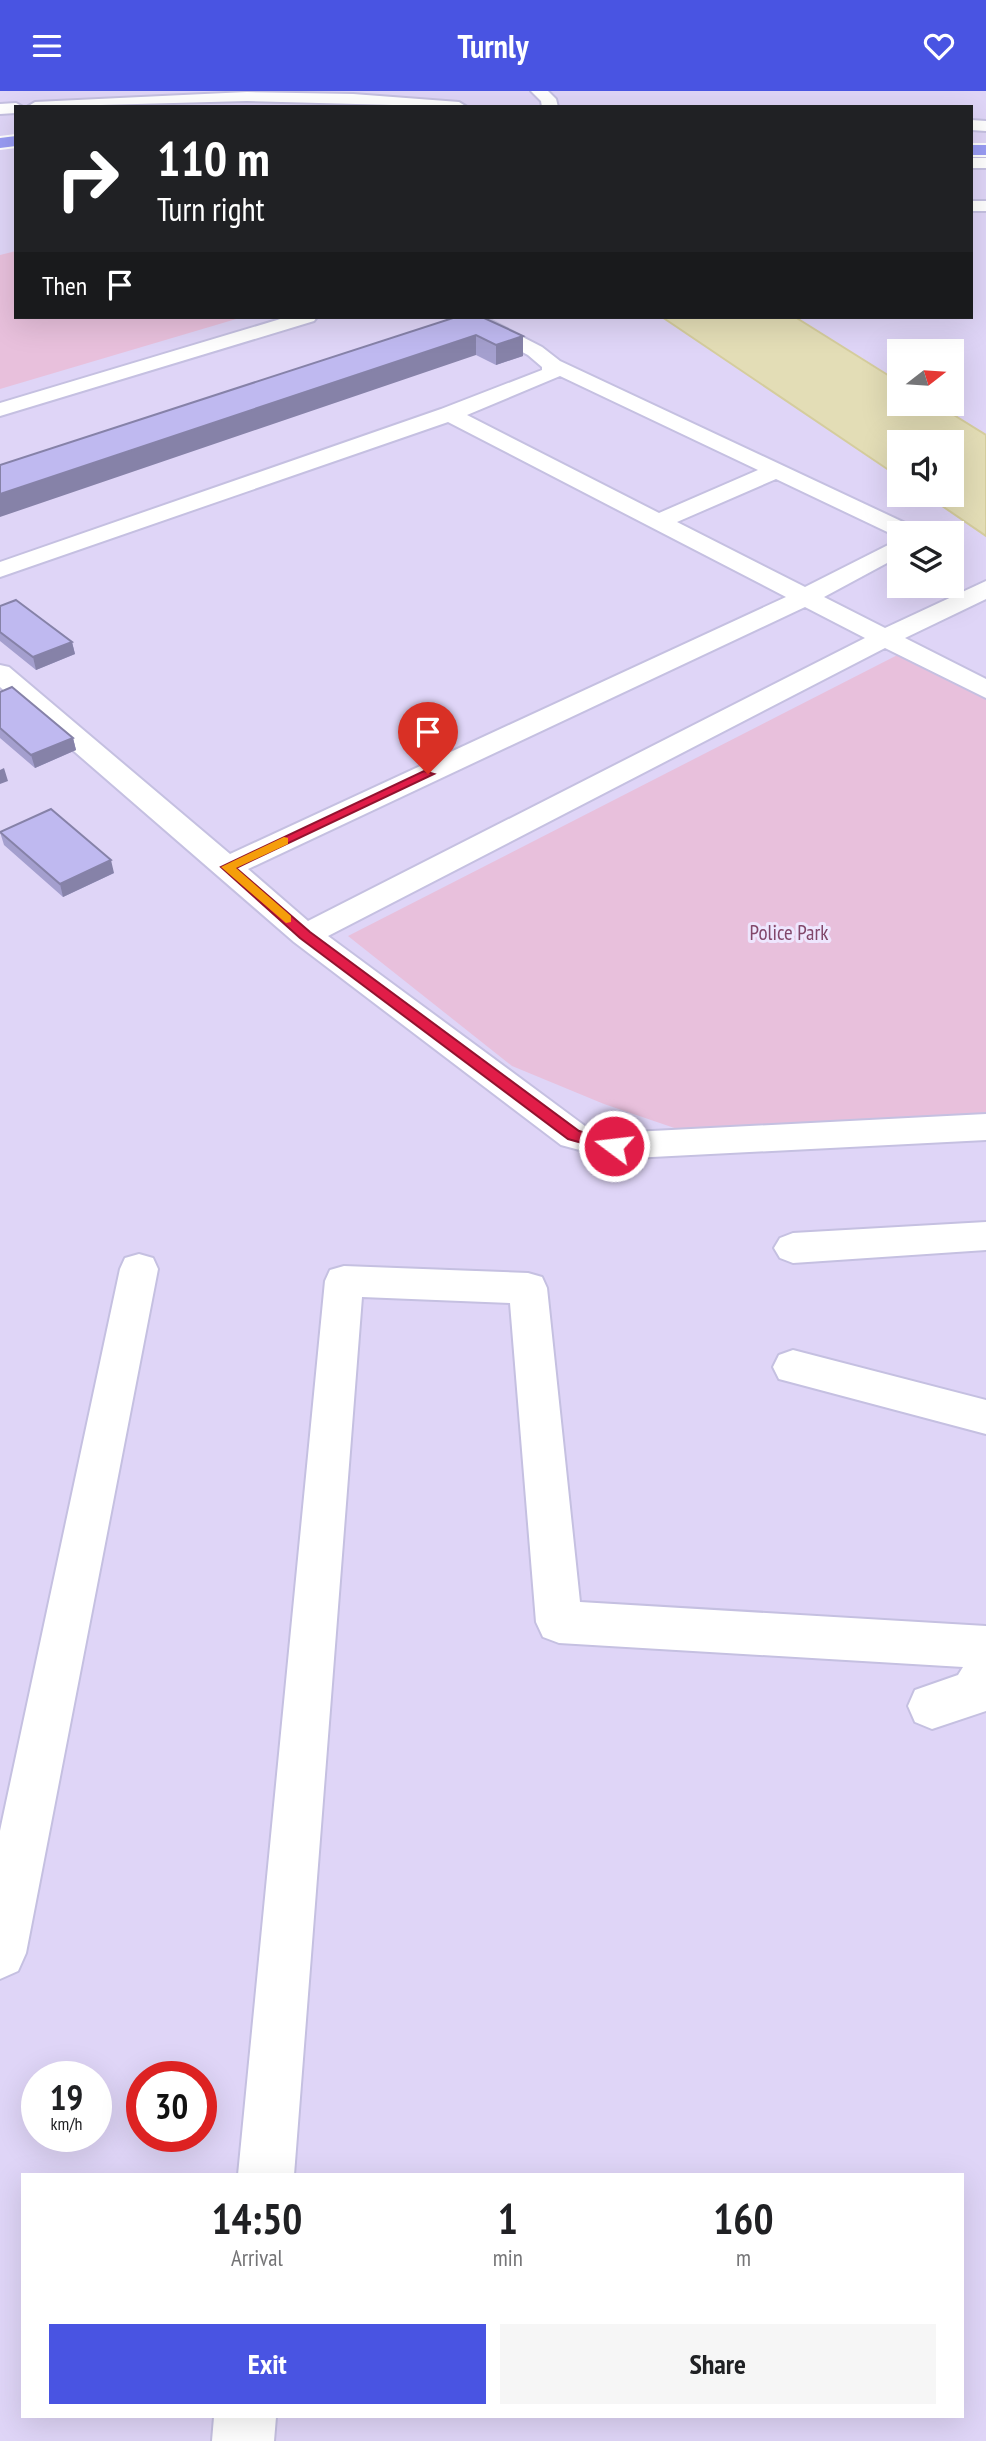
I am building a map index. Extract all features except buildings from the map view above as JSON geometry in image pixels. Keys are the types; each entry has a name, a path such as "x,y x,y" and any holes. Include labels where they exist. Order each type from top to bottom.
{"street":[{"path":"216,96 242,91"},
{"path":"68,105 216,96 334,98 431,105"},
{"path":"0,410 300,319"},
{"path":"476,319 535,351 554,365 887,523"},
{"path":"0,570 449,414 552,373 554,365"},
{"path":"449,414 986,690"},
{"path":"657,522 778,470"},
{"path":"228,867 804,598 887,553"},
{"path":"305,935 986,589"},
{"path":"0,673 305,935 574,1136 614,1146 986,1127"},
{"path":"793,1248 986,1236"},
{"path":"0,1953 139,1269"},
{"path":"266,2173 344,1281 528,1288 559,1622 986,1647"},
{"path":"793,1367 985,1426"},
{"path":"932,1706 974,1693 986,1672"},
{"path":"243,2441 245,2418"}],"shaded area":[{"path":"0,91 986,91 986,2441 0,2441"},
{"path":"665,319 798,319 887,374 887,417 957,417 986,435 986,536 944,507 964,507 964,430 887,430 887,469"}],"green space":[{"path":"14,252 14,319 236,319 0,389 0,255"},
{"name":"Police Park","path":"917,645 986,681 986,1117 695,1135 604,1104 512,1066 348,936"}],"slow traffic":[{"path":"284,841 228,867 286,919"}],"route":[{"path":"428,774 228,867 305,935 574,1136 614,1146"}]}
